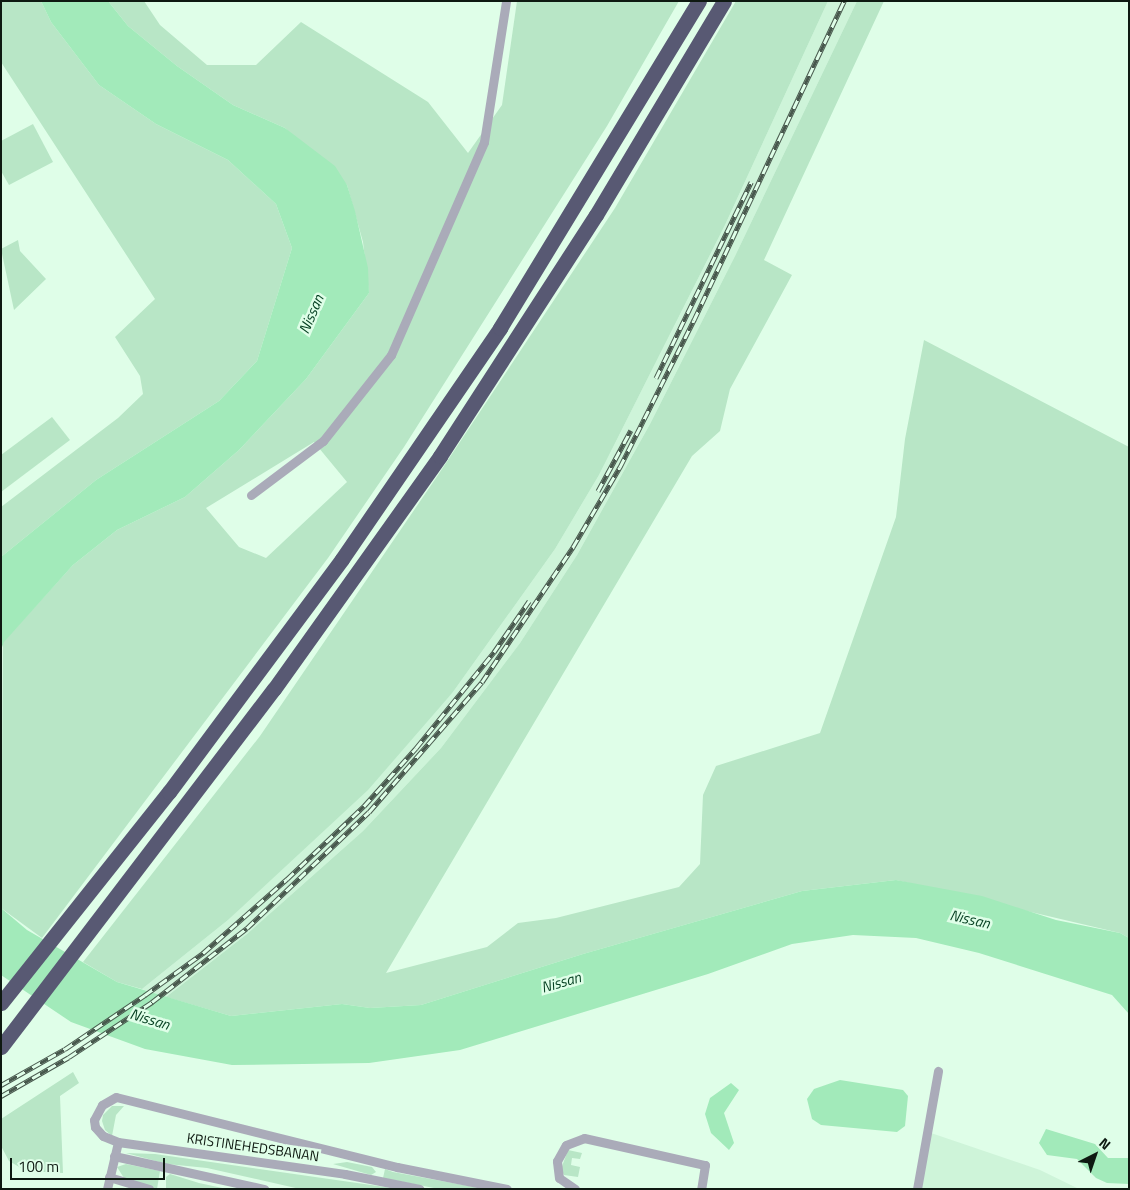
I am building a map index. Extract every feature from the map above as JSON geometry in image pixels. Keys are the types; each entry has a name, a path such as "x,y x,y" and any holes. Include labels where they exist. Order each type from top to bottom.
{"highway":[{"path":"3,1001 67,922 256,677 426,437 577,206 699,1"},
{"path":"1,1047 26,1017 274,689 440,456 596,215 724,1"}],"street":[{"path":"251,495 323,441 392,355 484,142 506,1"},
{"path":"916,1189 938,1071"},
{"path":"107,1189 118,1142 102,1136 95,1127 94,1120 102,1105 116,1097 398,1167 506,1189"},
{"path":"575,1189 558,1178 557,1161 566,1146 584,1138 705,1165 701,1189"},
{"name":"KRISTINEHEDSBANAN","path":"118,1142 345,1174 420,1189"},
{"path":"114,1156 264,1189"},
{"path":"109,1178 149,1189"}],"shaded area":[{"path":"1,1 41,1 51,22 99,85 156,124 228,160 276,204 292,248 257,361 219,401 96,480 1,557 1,507 118,418 143,394 140,376 115,337 155,299 1,62"},
{"path":"108,1 144,1 160,25 207,65 256,65 301,22 428,102 468,153 502,105 517,1 679,1 607,126 404,447 328,558 42,938 1,908 3,642 73,565 117,530 185,497 239,450 306,379 369,293 363,242 347,185 285,128 233,105 177,66 128,26","holes":["314,442 347,482 266,558 239,547 206,508"]},
{"path":"736,1 828,1 725,225 599,475 555,549 453,692 368,790 228,920 142,989 117,982 83,962 260,736 438,475 615,208"},
{"path":"828,1 857,1 735,256 650,424 577,555 520,643 441,748 363,831 247,934 166,997 142,989 228,920 453,692 555,549 599,475 725,225"},
{"path":"857,1 884,1 764,260 792,275 730,389 720,431 692,456 386,973 487,947 518,923 556,918 679,887 700,864 703,795 716,766 820,733 896,517 905,439 924,340 1129,447 1129,938 1120,933 896,880 802,891 583,954 421,1005 370,1008 342,1004 231,1016 166,997 247,934 363,831 441,748 520,643 577,555 650,424 735,256"},
{"path":"33,124 53,162 9,185 1,171 1,141"},
{"path":"18,240 20,251 46,279 14,310 1,249"},
{"path":"52,417 70,440 1,492 1,455"},
{"path":"73,1072 79,1083 60,1096 63,1173 26,1171 9,1161 1,1146 1,1119"},
{"path":"112,1106 124,1106 116,1115 112,1136 105,1130 102,1121 103,1115"},
{"path":"931,1133 1040,1170 1079,1189 921,1189"},
{"path":"568,1150 582,1153 580,1159 572,1158 571,1165 580,1167 578,1177 564,1175 561,1169"},
{"path":"126,1153 155,1154 399,1189 300,1189 207,1168 167,1164"},
{"path":"347,1162 372,1167 376,1172 371,1175 333,1164"},
{"path":"126,1164 160,1171 157,1189 124,1178 117,1167"},
{"path":"385,1169 485,1189 439,1189 383,1178"},
{"path":"170,1174 227,1189 166,1189 166,1177"}],"water":[{"name":"Nissan","path":"41,1 108,1 128,26 177,66 233,105 285,128 335,166 347,185 355,211 368,268 369,293 306,379 239,450 185,497 117,530 73,565 4,642 1,650 1,557 96,480 219,401 257,361 292,248 276,204 228,160 156,124 99,85 51,22"},
{"name":"Nissan","path":"896,880 982,896 1056,920 1120,933 1129,938 1129,1014 1112,995 979,953 916,938 853,935 792,944 708,974 460,1050 369,1063 232,1065 145,1049 71,1022 1,975 1,908 27,930 117,982 231,1016 342,1004 370,1008 421,1005 583,954 802,891"},
{"path":"840,1080 903,1090 908,1096 905,1126 897,1132 821,1125 812,1119 807,1099 814,1089"},
{"path":"731,1083 739,1090 724,1113 734,1143 729,1150 711,1133 705,1114 710,1098"},
{"path":"1046,1129 1095,1144 1108,1158 1129,1158 1129,1184 1107,1183 1096,1178 1077,1159 1047,1155 1039,1143"}],"railway":[{"path":"1,1096 69,1057 152,1002 247,928 369,812 482,682 573,547 620,467 694,320 844,1"},
{"path":"656,378 751,182"},
{"path":"598,491 631,430"},
{"path":"1,1085 65,1049 145,995 203,953 287,879 364,806 416,748 494,652 529,601"}]}
